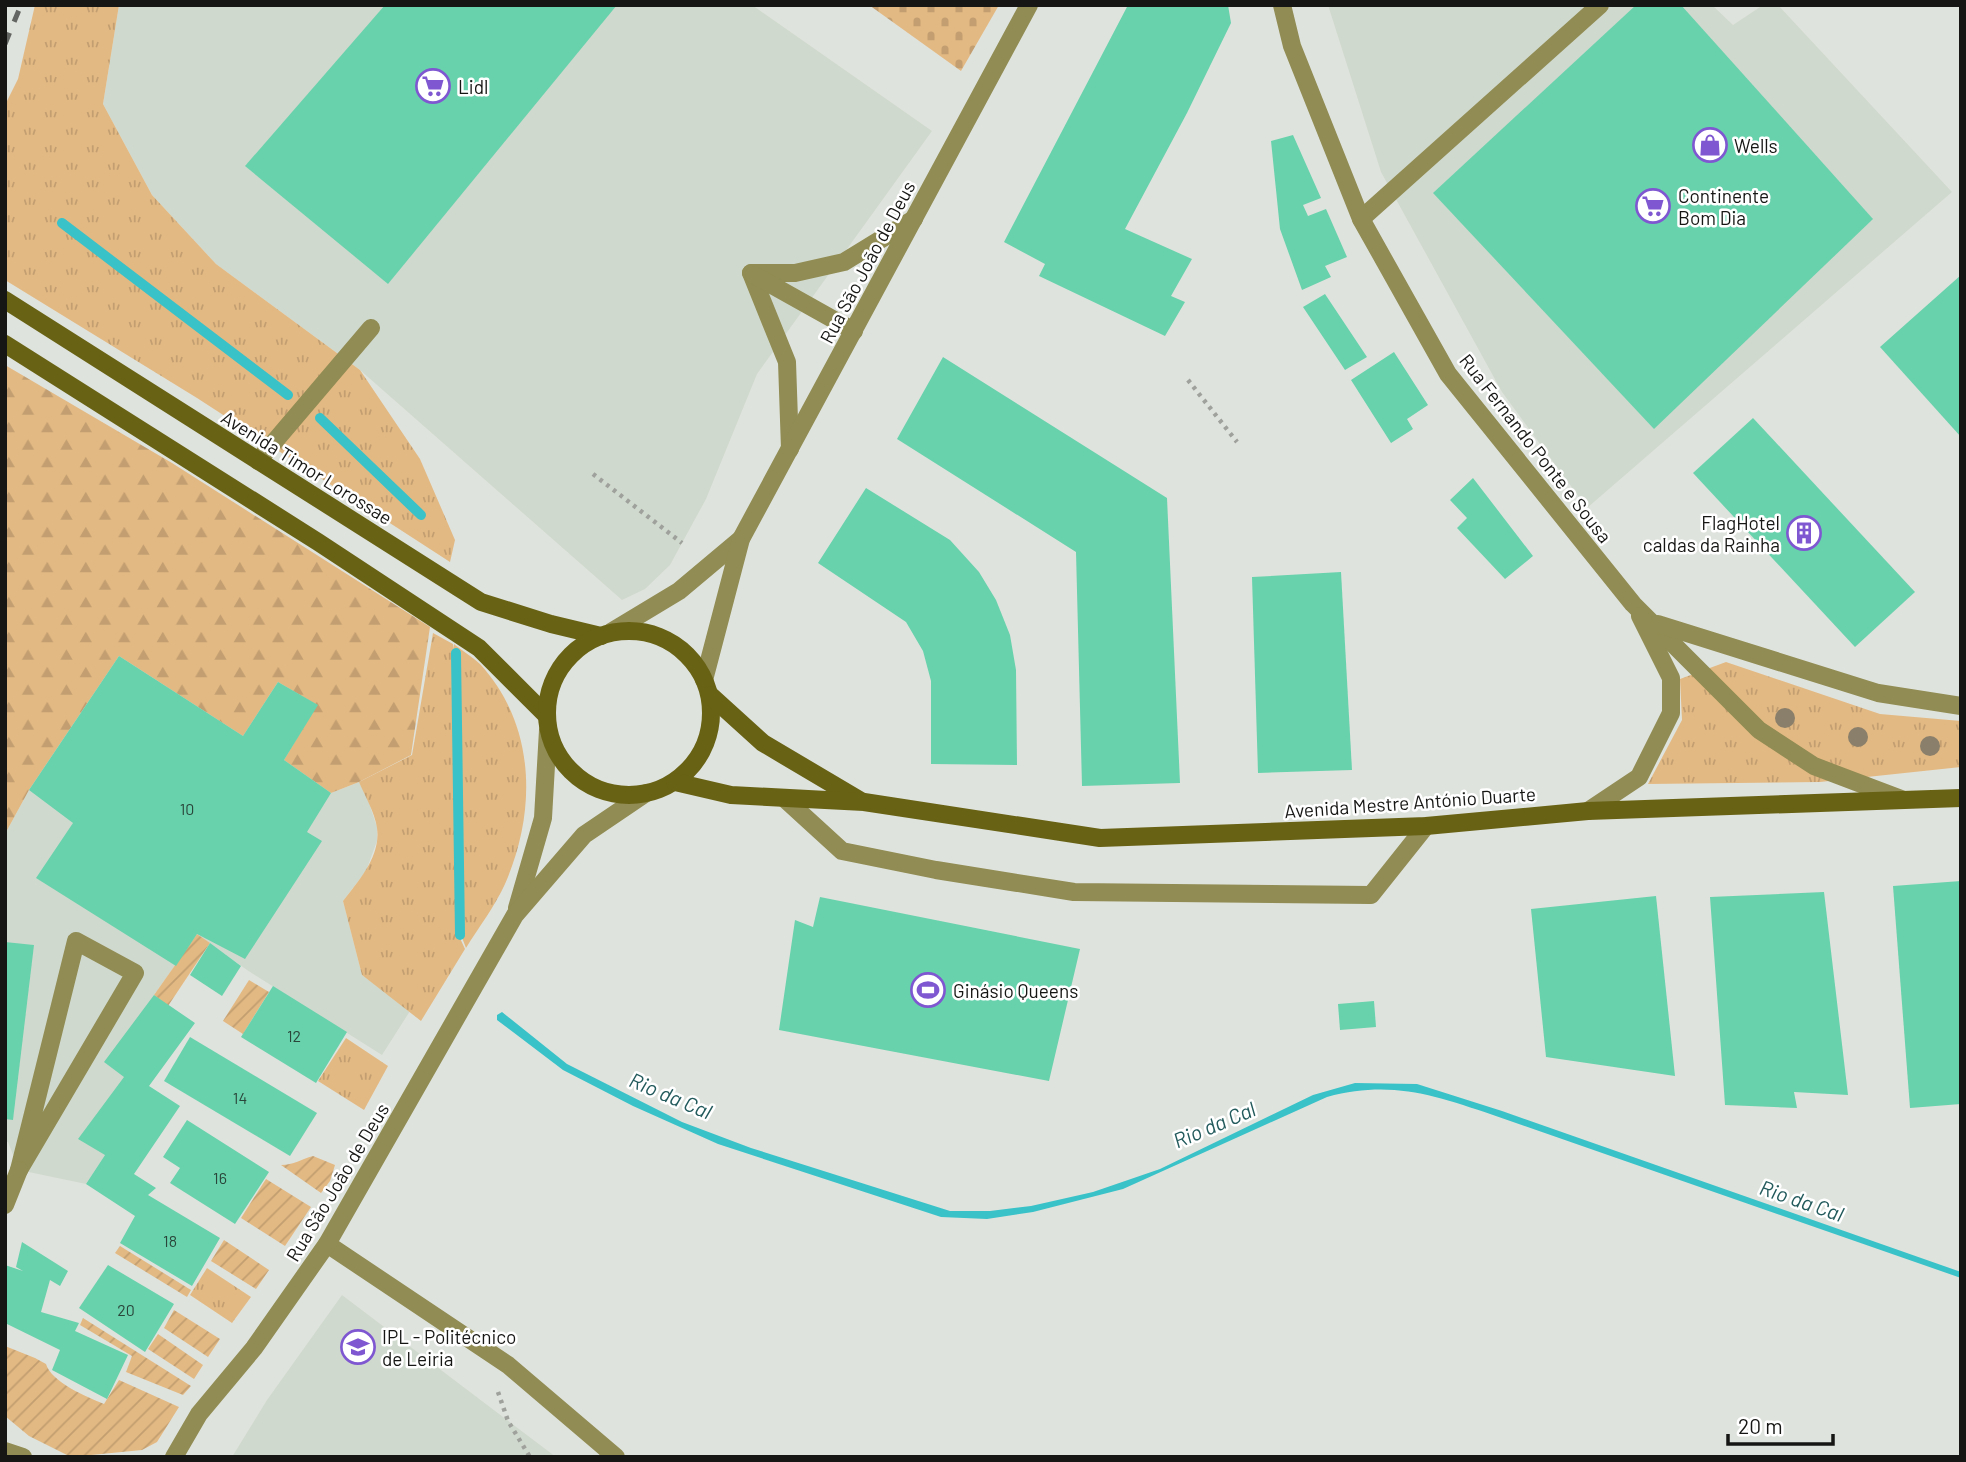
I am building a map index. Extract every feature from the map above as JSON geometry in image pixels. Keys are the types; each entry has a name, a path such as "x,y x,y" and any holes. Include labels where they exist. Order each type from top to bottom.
{"main road":[{"name":"Avenida Timor Lorossae","path":"5,300 481,602 551,624 606,634"},
{"path":"5,344 318,542 479,648 547,723"},
{"path":"707,688 712,711 706,743 688,771 675,782 646,793 630,796 613,794 584,782 560,760 547,723 547,697 559,668 582,645 606,634 644,632 674,644 686,654 707,688 764,743 864,802"},
{"name":"Avenida Mestre António Duarte","path":"675,782 731,795 864,802 1100,838 1426,826 1588,811 1961,798"}],"street":[{"name":"Rua São João de Deus","path":"741,539 1030,5"},
{"name":"Rua Fernando Ponte e Sousa","path":"1282,5 1292,46 1361,219 1448,373 1633,604 1759,730 1814,766 1901,799"},
{"path":"1361,219 1600,5"},
{"path":"751,273 795,273 844,262 914,219"},
{"path":"751,273 854,331"},
{"path":"751,273 787,362 790,449"},
{"path":"258,461 371,328"},
{"path":"606,634 679,591 741,539"},
{"path":"707,688 741,539"},
{"name":"Rua Fernando Ponte e Sousa","path":"1588,811 1639,777 1671,713 1671,678 1633,604"},
{"name":"Rua Fernando Ponte e Sousa","path":"1653,622 1878,693 1961,706"},
{"path":"515,915 543,818 547,723"},
{"path":"515,915 584,835 646,793"},
{"path":"784,798 842,851 936,870 1074,892 1371,895 1426,826"},
{"name":"Rua São João de Deus","path":"174,1457 199,1414 254,1348 327,1244 515,915"},
{"path":"5,1205 19,1170 76,940 135,973 19,1170"},
{"path":"327,1244 508,1365 616,1457"},
{"path":"5,1451 23,1457"}],"path":[{"path":"1188,380 1237,442"},
{"path":"593,474 682,543"},
{"path":"492,1354 500,1401 508,1421 530,1457"}],"shaded area":[{"path":"119,5 752,5 932,131 757,374 706,499 670,565 645,589 622,600 360,370 216,264 152,195 103,104"},
{"path":"1328,5 1712,5 1733,25 1763,5 1778,5 1952,192 1587,508 1502,392 1381,172"},
{"path":"119,656 243,735 278,682 318,705 331,793 359,782 377,827 377,841 366,871 343,901 362,975 410,1011 382,1055 247,970 197,934 154,995 105,1155 86,1184 19,1170 8,1142 5,1142 5,834 29,790"},
{"name":"IPL - Politécnico de Leiria","path":"342,1295 556,1457 232,1457 267,1400"}],"green space":[{"path":"35,5 119,5 103,104 152,195 216,264 360,370 420,459 455,540 450,562 197,398 5,280 5,105 18,79"},
{"path":"869,5 999,5 961,71"},
{"path":"5,365 172,463 430,627 411,755 331,793 284,760 317,705 278,682 243,736 119,656 29,790 5,834"},
{"path":"433,633 453,644 454,649 454,644 477,661 498,688 512,714 521,741 526,798 515,856 505,884 466,948 461,935 457,805 459,936 465,949 421,1021 362,975 343,901 356,885 376,848 377,828 374,816 359,782 412,755"},
{"path":"1726,662 1880,714 1961,721 1961,767 1820,782 1648,784 1682,720 1680,679"},
{"path":"197,934 210,943 168,1006 154,995"},
{"path":"249,980 269,992 243,1034 223,1021"},
{"path":"346,1038 388,1066 364,1110 318,1081"},
{"path":"313,1156 335,1165 330,1181 321,1193 281,1165"},
{"path":"266,1179 311,1207 285,1246 241,1218"},
{"path":"224,1240 269,1270 256,1289 211,1261"},
{"path":"120,1246 191,1290 187,1297 115,1253"},
{"path":"207,1268 251,1297 232,1323 190,1295"},
{"path":"174,1310 220,1339 208,1357 164,1328"},
{"path":"83,1318 191,1386 183,1395 126,1372 132,1356 80,1325"},
{"path":"158,1334 203,1365 194,1379 148,1349"},
{"path":"5,1346 46,1364 49,1371 62,1383 104,1404 119,1380 179,1407 157,1442 142,1450 71,1457 29,1436 5,1416"}],"water":[{"path":"502,1012 567,1064 682,1122 751,1148 950,1211 990,1211 1031,1206 1093,1192 1160,1169 1313,1095 1355,1083 1417,1084 1502,1111 1961,1272 1961,1278 1471,1108 1431,1096 1392,1090 1350,1092 1327,1097 1123,1189 1033,1212 987,1219 941,1217 718,1144 633,1106 563,1070 497,1020 497,1015"}],"building":[{"name":"Lidl","path":"385,5 617,5 388,284 245,166"},
{"path":"1128,5 1228,5 1231,23 1125,229 1192,259 1171,296 1185,302 1165,336 1039,276 1045,264 1004,242"},
{"name":"Continente Bom Dia","path":"1636,5 1681,5 1873,219 1654,429 1433,193"},
{"path":"1293,135 1321,198 1303,205 1308,216 1326,209 1347,257 1325,266 1331,277 1302,290 1280,229 1271,141"},
{"path":"1961,275 1961,437 1880,347"},
{"path":"1325,294 1367,357 1345,370 1303,307"},
{"path":"1394,352 1428,405 1407,419 1413,429 1391,443 1351,380"},
{"path":"943,357 1167,498 1180,783 1082,786 1076,552 897,439"},
{"name":"FlagHotel caldas da Rainha","path":"1753,418 1915,592 1855,647 1693,473"},
{"path":"1473,478 1533,556 1505,579 1457,528 1467,518 1450,500"},
{"path":"866,488 950,540 979,572 996,600 1010,635 1016,670 1017,765 931,764 931,681 923,651 906,622 818,563"},
{"path":"1341,572 1352,770 1258,773 1252,577"},
{"path":"119,656 243,736 278,682 318,705 284,760 331,793 307,832 322,841 245,959 197,934 176,966 36,878 73,823 29,790"},
{"path":"1961,881 1961,1104 1910,1108 1893,886"},
{"path":"1824,892 1848,1095 1794,1092 1797,1108 1725,1105 1710,897"},
{"path":"1656,896 1675,1076 1546,1057 1531,909"},
{"name":"Ginásio Queens","path":"820,897 1080,949 1049,1081 779,1030 795,920 813,927"},
{"path":"5,942 34,945 13,1120 5,1119"},
{"path":"210,943 241,966 222,996 190,975"},
{"path":"273,986 347,1032 316,1083 241,1037"},
{"path":"154,995 195,1023 149,1086 180,1106 134,1174 156,1188 148,1195 220,1238 192,1286 120,1243 135,1216 86,1184 105,1155 78,1139 124,1077 104,1062"},
{"path":"1374,1001 1376,1027 1340,1030 1338,1004"},
{"path":"190,1037 317,1113 290,1156 164,1081"},
{"path":"187,1120 269,1172 235,1224 170,1183 180,1168 163,1157"},
{"path":"22,1242 68,1271 60,1286 50,1280 41,1312 79,1323 75,1331 128,1355 107,1399 52,1370 60,1350 5,1323 5,1265 23,1271 16,1267"},
{"path":"108,1265 174,1304 145,1352 79,1308"}],"waterway":[{"path":"62,223 288,395"},
{"path":"320,418 421,515"},
{"path":"456,653 460,935"}],"railway":[{"path":"5,44 21,5"}],"place":[{"name":"Lidl","path":"433,86"},
{"name":"Wells","path":"1710,145"},
{"name":"Continente Bom Dia","path":"1653,206"},
{"name":"FlagHotel caldas da Rainha","path":"1804,533"},
{"name":"Ginásio Queens","path":"928,990"},
{"name":"IPL - Politécnico de Leiria","path":"358,1347"}],"water label":[{"name":"Rio da Cal","path":"671,1095"},
{"name":"Rio da Cal","path":"1214,1124"},
{"name":"Rio da Cal","path":"1802,1200"}]}
